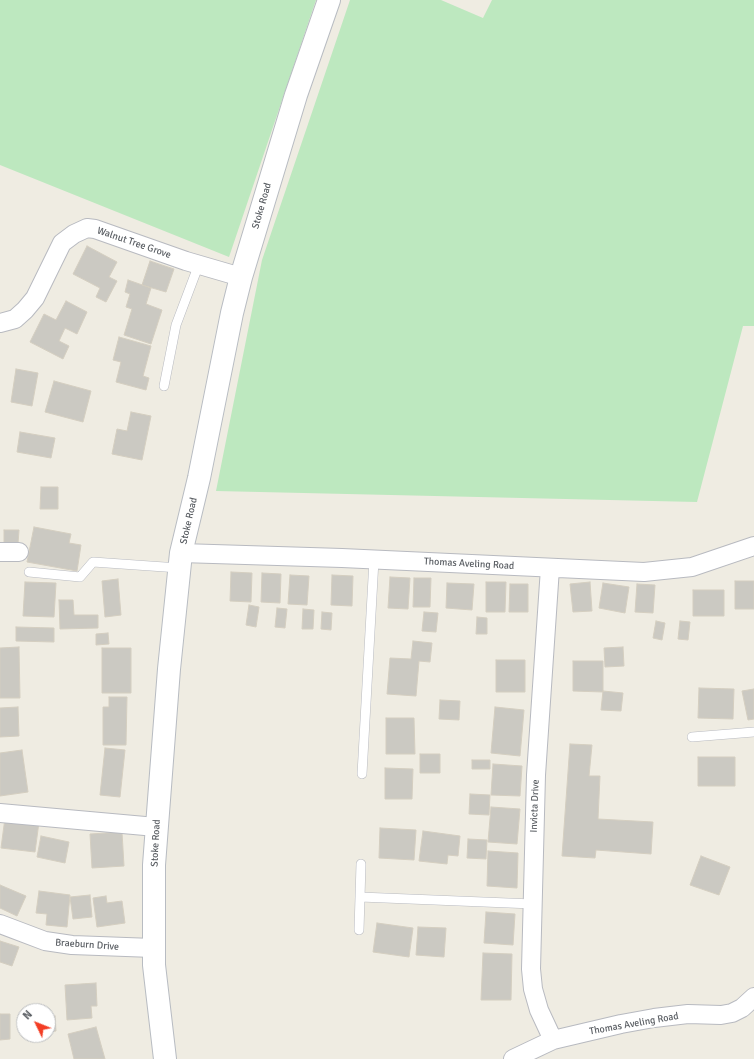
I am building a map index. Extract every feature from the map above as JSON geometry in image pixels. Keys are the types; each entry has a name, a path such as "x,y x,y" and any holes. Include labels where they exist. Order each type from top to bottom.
{"street":[{"name":"Stoke Road","path":"165,1059 158,1009 153,948 156,827 180,560 232,313 241,277 296,95 329,0"},
{"name":"Walnut Tree Grove","path":"0,323 15,319 25,310 35,298 62,244 74,234 87,228 95,229 241,277"},
{"name":"Thomas Aveling Road","path":"180,560 374,560 644,572 671,570 699,565 754,546"},
{"path":"0,552 19,552"},
{"name":"Invicta Drive","path":"550,568 536,775 531,941 533,988 543,1021 553,1040"},
{"path":"0,813 156,827"},
{"name":"Braeburn Drive","path":"0,924 45,941 72,945 153,948"},
{"name":"Thomas Aveling Road","path":"513,1059 534,1055 553,1040 654,1018 732,1013 742,1008 754,997"}],"lane":[{"path":"164,386 176,326 199,264"},
{"path":"29,572 80,577 93,562 180,560"},
{"path":"362,774 374,560"},
{"path":"692,737 754,732"},
{"path":"360,930 361,864"},
{"path":"360,897 533,904"}],"green space":[{"path":"0,0 316,0 229,257 0,165"},
{"path":"350,0 441,0 483,18 492,0 754,0 754,326 743,326 697,502 216,491 262,260"}],"building":[{"path":"87,246 117,262 109,277 117,281 106,302 96,297 100,288 73,274"},
{"path":"150,261 174,269 166,292 142,285"},
{"path":"128,280 151,288 146,304 162,310 151,344 124,335 132,309 126,307 130,294 125,292"},
{"path":"66,301 87,312 77,334 65,328 59,341 69,346 63,359 30,342 44,314 56,320"},
{"path":"119,337 151,346 143,376 149,378 146,390 116,382 121,362 113,360"},
{"path":"16,369 38,373 32,406 11,402"},
{"path":"54,381 91,391 83,422 45,412"},
{"path":"131,412 151,416 142,460 112,454 117,429 127,431"},
{"path":"20,432 55,438 51,458 17,452"},
{"path":"41,487 58,487 58,509 40,509"},
{"path":"34,527 71,534 69,543 81,545 77,571 27,562"},
{"path":"4,530 19,530 18,544 4,543"},
{"path":"231,572 252,573 251,602 230,601"},
{"path":"262,573 281,574 280,603 261,602"},
{"path":"290,575 309,576 307,605 288,604"},
{"path":"332,575 353,576 352,606 331,605"},
{"path":"390,577 410,578 408,609 388,608"},
{"path":"414,578 431,578 430,607 413,607"},
{"path":"118,579 121,615 105,617 102,581"},
{"path":"735,581 754,581 754,609 735,609"},
{"path":"25,582 56,583 54,617 23,616"},
{"path":"486,582 506,582 505,612 486,612"},
{"path":"590,582 592,611 573,612 570,584"},
{"path":"447,583 474,584 472,610 446,608"},
{"path":"603,583 629,587 625,613 599,608"},
{"path":"510,584 528,584 528,612 509,612"},
{"path":"637,584 655,585 653,613 635,612"},
{"path":"693,590 724,590 724,616 693,616"},
{"path":"59,600 73,600 74,615 98,615 98,628 60,629"},
{"path":"249,605 259,607 256,627 246,625"},
{"path":"277,608 287,609 285,628 275,627"},
{"path":"303,609 314,610 313,629 302,629"},
{"path":"322,612 332,613 331,630 321,629"},
{"path":"424,612 438,613 436,632 422,631"},
{"path":"477,617 487,618 487,634 476,634"},
{"path":"656,621 665,623 662,640 653,638"},
{"path":"680,621 690,622 688,640 678,639"},
{"path":"16,627 54,628 54,642 16,641"},
{"path":"108,633 109,644 96,645 96,634"},
{"path":"413,641 432,643 430,662 419,661 416,696 387,694 390,658 411,659"},
{"path":"19,647 20,698 0,698 0,648"},
{"path":"623,647 624,666 605,667 604,648"},
{"path":"102,648 131,648 131,693 102,693"},
{"path":"496,660 525,660 525,692 496,692"},
{"path":"573,661 603,661 603,692 573,691"},
{"path":"699,688 734,689 733,719 698,718"},
{"path":"754,689 754,719 748,720 742,691"},
{"path":"603,691 623,693 621,711 601,710"},
{"path":"109,697 127,697 126,745 103,745 103,707 109,707"},
{"path":"440,700 460,701 459,720 439,719"},
{"path":"18,707 19,736 0,737 0,708"},
{"path":"495,707 524,710 520,756 491,753"},
{"path":"386,718 414,718 415,754 386,754"},
{"path":"570,744 592,745 589,776 600,776 598,819 653,822 651,854 596,850 595,858 562,856"},
{"path":"105,748 125,750 120,797 100,795"},
{"path":"22,750 28,792 0,796 0,753"},
{"path":"420,754 440,754 440,773 420,773"},
{"path":"698,757 735,757 735,786 698,786"},
{"path":"472,760 490,760 490,769 472,769"},
{"path":"493,764 522,766 520,796 491,795"},
{"path":"385,768 413,769 412,799 385,799"},
{"path":"470,794 490,795 489,815 469,814"},
{"path":"491,807 520,809 517,844 488,842"},
{"path":"5,818 39,822 35,852 1,848"},
{"path":"380,828 416,830 414,860 379,858"},
{"path":"423,831 460,836 458,856 448,855 447,864 419,861"},
{"path":"122,832 124,866 92,868 90,834"},
{"path":"41,836 69,842 65,863 37,857"},
{"path":"468,839 487,840 486,859 467,858"},
{"path":"488,851 518,853 517,888 487,886"},
{"path":"701,856 730,867 719,895 690,885"},
{"path":"0,885 26,896 17,916 0,908"},
{"path":"39,891 70,895 67,927 46,925 47,914 36,913"},
{"path":"90,895 92,917 73,919 70,897"},
{"path":"106,896 107,903 122,901 125,923 97,927 93,898"},
{"path":"486,912 515,914 513,945 484,943"},
{"path":"377,923 413,928 409,957 373,952"},
{"path":"418,927 446,928 444,957 416,955"},
{"path":"0,941 19,947 12,966 0,962"},
{"path":"483,953 512,954 511,1000 481,1000"},
{"path":"96,983 97,1006 91,1006 92,1018 67,1020 65,985"},
{"path":"0,1014 10,1014 10,1039 0,1040"},
{"path":"96,1027 105,1059 74,1059 68,1034"}]}
